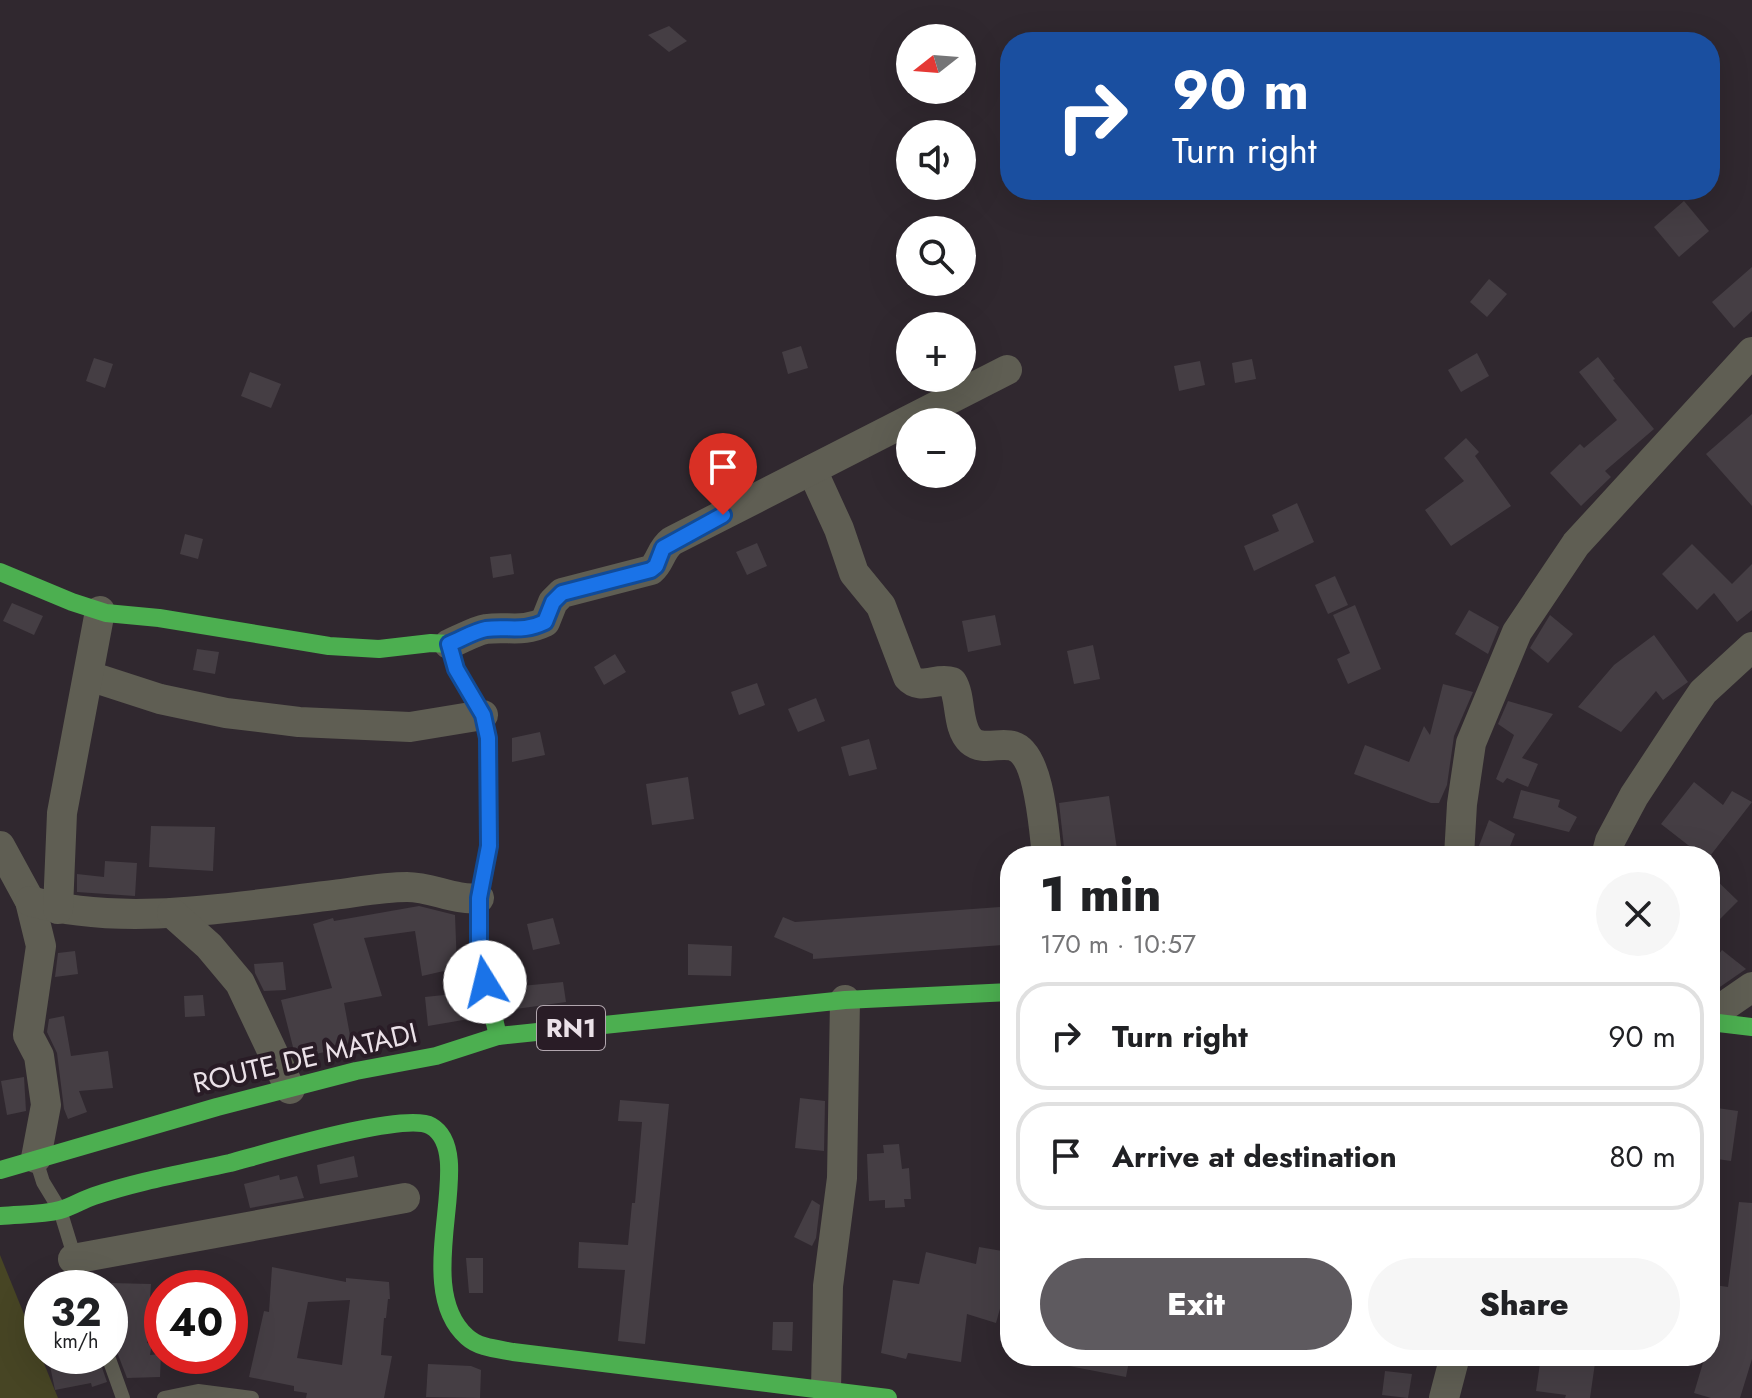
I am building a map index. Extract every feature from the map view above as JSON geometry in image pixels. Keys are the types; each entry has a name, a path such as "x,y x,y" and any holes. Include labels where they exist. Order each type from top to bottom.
{"main road":[{"path":"0,572 100,611 329,646 379,649 449,644 456,669 483,715 488,738 489,846 479,898 479,955 498,1036"},
{"name":"ROUTE DE MATADI","path":"0,1170 217,1107 356,1071 436,1056 498,1036 845,1000 1000,992"},
{"path":"1720,1023 1752,1027"},
{"path":"0,1216 60,1210 112,1192 376,1128 417,1123 433,1127 445,1139 451,1158 440,1266 443,1293 453,1322 467,1337 487,1347 513,1352 888,1398"}],"street":[{"path":"1460,846 1471,743 1517,632 1576,544 1752,352"},
{"path":"449,644 485,629 522,630 536,626 545,622 553,602 562,593 651,570 656,566 663,548 672,541 1007,370"},
{"path":"812,470 839,529 854,573 881,606 908,677 921,684 952,682 960,703 964,728 971,741 978,745 1013,746 1023,751 1030,763 1042,810 1046,846"},
{"path":"36,1158 46,1105 39,1056 28,1035 44,905 100,611"},
{"path":"1609,846 1634,796 1703,692 1752,647"},
{"path":"89,676 160,699 226,713 299,722 410,727 483,715"},
{"path":"0,846 44,905 172,913 406,887 449,893 462,900 479,898"},
{"path":"172,913 209,946 240,983 290,1089"},
{"path":"1720,1009 1752,987"},
{"path":"826,1390 828,1286 842,1178 845,1000"},
{"path":"73,1259 405,1198"},
{"path":"1444,1398 1452,1366"}],"lane":[{"path":"36,1158 43,1182 60,1210 77,1270"},
{"path":"114,1374 123,1398"},
{"path":"164,1398 198,1391 252,1398"}],"shaded area":[{"path":"0,1255 24,1314 24,1374 48,1374 58,1398 0,1398"}],"building":[{"path":"669,26 687,41 669,52 648,35"},
{"path":"1684,201 1709,231 1679,257 1654,227"},
{"path":"1752,267 1752,311 1734,328 1712,302"},
{"path":"1489,279 1507,294 1487,317 1470,302"},
{"path":"801,346 808,368 788,374 782,352"},
{"path":"1477,353 1489,376 1461,392 1448,370"},
{"path":"1598,357 1654,429 1605,471 1611,477 1581,506 1550,473 1580,444 1584,448 1617,420 1579,372"},
{"path":"94,358 113,364 105,388 86,381"},
{"path":"1252,359 1256,379 1235,383 1232,363"},
{"path":"1200,361 1205,385 1179,391 1174,366"},
{"path":"250,372 281,384 271,408 241,396"},
{"path":"1752,414 1752,506 1706,454"},
{"path":"1466,438 1479,452 1475,456 1511,506 1451,546 1425,510 1464,481 1444,458"},
{"path":"1297,503 1314,542 1254,571 1244,546 1279,531 1272,515"},
{"path":"185,534 203,539 198,559 180,554"},
{"path":"757,543 767,566 747,575 736,552"},
{"path":"1692,544 1732,584 1752,564 1752,610 1737,622 1714,593 1697,610 1662,574"},
{"path":"511,554 514,574 493,578 490,557"},
{"path":"1335,576 1348,605 1328,614 1315,585"},
{"path":"12,603 43,616 34,635 3,621"},
{"path":"1355,605 1381,669 1348,684 1337,659 1350,653 1333,615"},
{"path":"1469,610 1499,627 1488,654 1455,634"},
{"path":"995,615 1001,645 968,652 962,621"},
{"path":"1550,615 1573,634 1548,663 1530,648"},
{"path":"1654,635 1688,682 1663,700 1656,691 1621,732 1578,707 1614,665"},
{"path":"1093,645 1100,679 1074,684 1067,651"},
{"path":"197,649 219,652 215,674 193,670"},
{"path":"615,654 626,672 604,685 594,667"},
{"path":"757,683 765,705 739,715 731,692"},
{"path":"1443,684 1473,692 1454,736 1447,785 1439,803 1431,803 1354,774 1365,745 1409,762 1424,726 1430,735"},
{"path":"816,698 825,721 798,732 788,709"},
{"path":"1508,701 1553,714 1522,758 1538,764 1528,787 1507,778 1503,783 1496,779 1514,735 1498,724"},
{"path":"540,732 545,755 512,762 512,738"},
{"path":"869,739 877,769 849,776 841,747"},
{"path":"688,777 694,819 652,825 646,784"},
{"path":"1694,782 1723,805 1732,791 1752,802 1718,846 1689,846 1661,824"},
{"path":"1521,790 1560,800 1558,807 1577,817 1569,832 1513,818"},
{"path":"1109,796 1116,846 1064,846 1059,803"},
{"path":"1489,820 1515,834 1510,846 1479,846"},
{"path":"151,826 215,827 213,871 149,867"},
{"path":"105,861 137,863 135,896 77,892 77,874 104,877"},
{"path":"1720,884 1738,901 1720,919"},
{"path":"419,906 455,915 457,968 422,976 415,931 364,938 382,996 344,1003 352,1046 311,1055 309,1047 294,1051 281,1000 332,988 313,924 333,918 334,921"},
{"path":"1000,907 1000,945 813,959 813,954 774,937 783,917 795,922"},
{"path":"553,918 560,944 533,950 527,924"},
{"path":"688,944 732,946 731,976 688,975"},
{"path":"1722,950 1746,969 1720,987"},
{"path":"75,951 78,974 55,977 58,953"},
{"path":"283,962 286,990 264,991 254,964"},
{"path":"563,982 566,1002 516,1009 511,987"},
{"path":"463,993 469,1019 428,1026 425,997"},
{"path":"203,995 205,1016 185,1017 184,996"},
{"path":"64,1016 71,1056 108,1051 113,1088 79,1091 87,1112 68,1119 57,1053 47,1032 49,1019"},
{"path":"24,1077 26,1111 7,1115 1,1081"},
{"path":"800,1098 825,1101 824,1151 795,1148"},
{"path":"620,1100 669,1104 645,1344 618,1341 625,1270 578,1268 579,1242 628,1245 642,1122 618,1121"},
{"path":"1720,1108 1738,1111 1731,1161 1720,1159"},
{"path":"899,1144 902,1169 909,1168 911,1199 904,1199 905,1207 885,1208 885,1200 869,1201 867,1154 884,1153 883,1145"},
{"path":"354,1156 358,1177 320,1184 317,1165"},
{"path":"279,1175 280,1180 297,1176 304,1198 250,1208 244,1184"},
{"path":"812,1200 820,1205 812,1246 794,1237"},
{"path":"1739,1202 1752,1203 1752,1359 1740,1398 1711,1398 1694,1393 1702,1366 1720,1366 1720,1286 1728,1287"},
{"path":"979,1247 1000,1251 1000,1309 996,1323 967,1314 961,1362 908,1353 906,1359 881,1353 893,1280 919,1284 926,1252 976,1264"},
{"path":"466,1258 483,1258 483,1293 469,1293"},
{"path":"272,1267 346,1282 346,1278 389,1282 390,1299 384,1318 381,1355 392,1356 384,1398 306,1398 307,1393 294,1391 294,1386 249,1377 264,1311 269,1312","holes":["350,1300 342,1365 297,1358 308,1302"]},
{"path":"128,1283 144,1284 144,1374 160,1374 160,1377 127,1378"},
{"path":"773,1322 793,1322 792,1351 772,1350"},
{"path":"428,1364 471,1366 481,1370 480,1398 426,1397"},
{"path":"1069,1366 1128,1366 1126,1377"},
{"path":"1540,1366 1595,1366 1590,1398 1565,1398 1566,1395 1536,1391"},
{"path":"1385,1371 1412,1374 1408,1398 1382,1395"},
{"path":"52,1374 104,1374 107,1382 92,1387 91,1383 55,1390"}],"traffic: fast":[{"path":"0,572 106,613 159,618 329,646 379,649 449,644 456,669 483,715 488,738 489,846 479,898 479,955 498,1036"},
{"path":"0,1170 217,1107 356,1071 436,1056 498,1036 845,1000 1000,992"},
{"path":"1720,1023 1752,1027"},
{"path":"0,1216 60,1210 94,1196 145,1182 365,1129 393,1124 431,1126 444,1141 449,1163 443,1286 451,1314 467,1337 477,1344 513,1352 888,1398"}],"route":[{"path":"485,982 479,955 479,898 489,846 488,738 483,715 456,669 449,644 485,629 522,630 545,622 553,602 562,593 651,570 656,566 663,548 672,541 723,515"}]}
